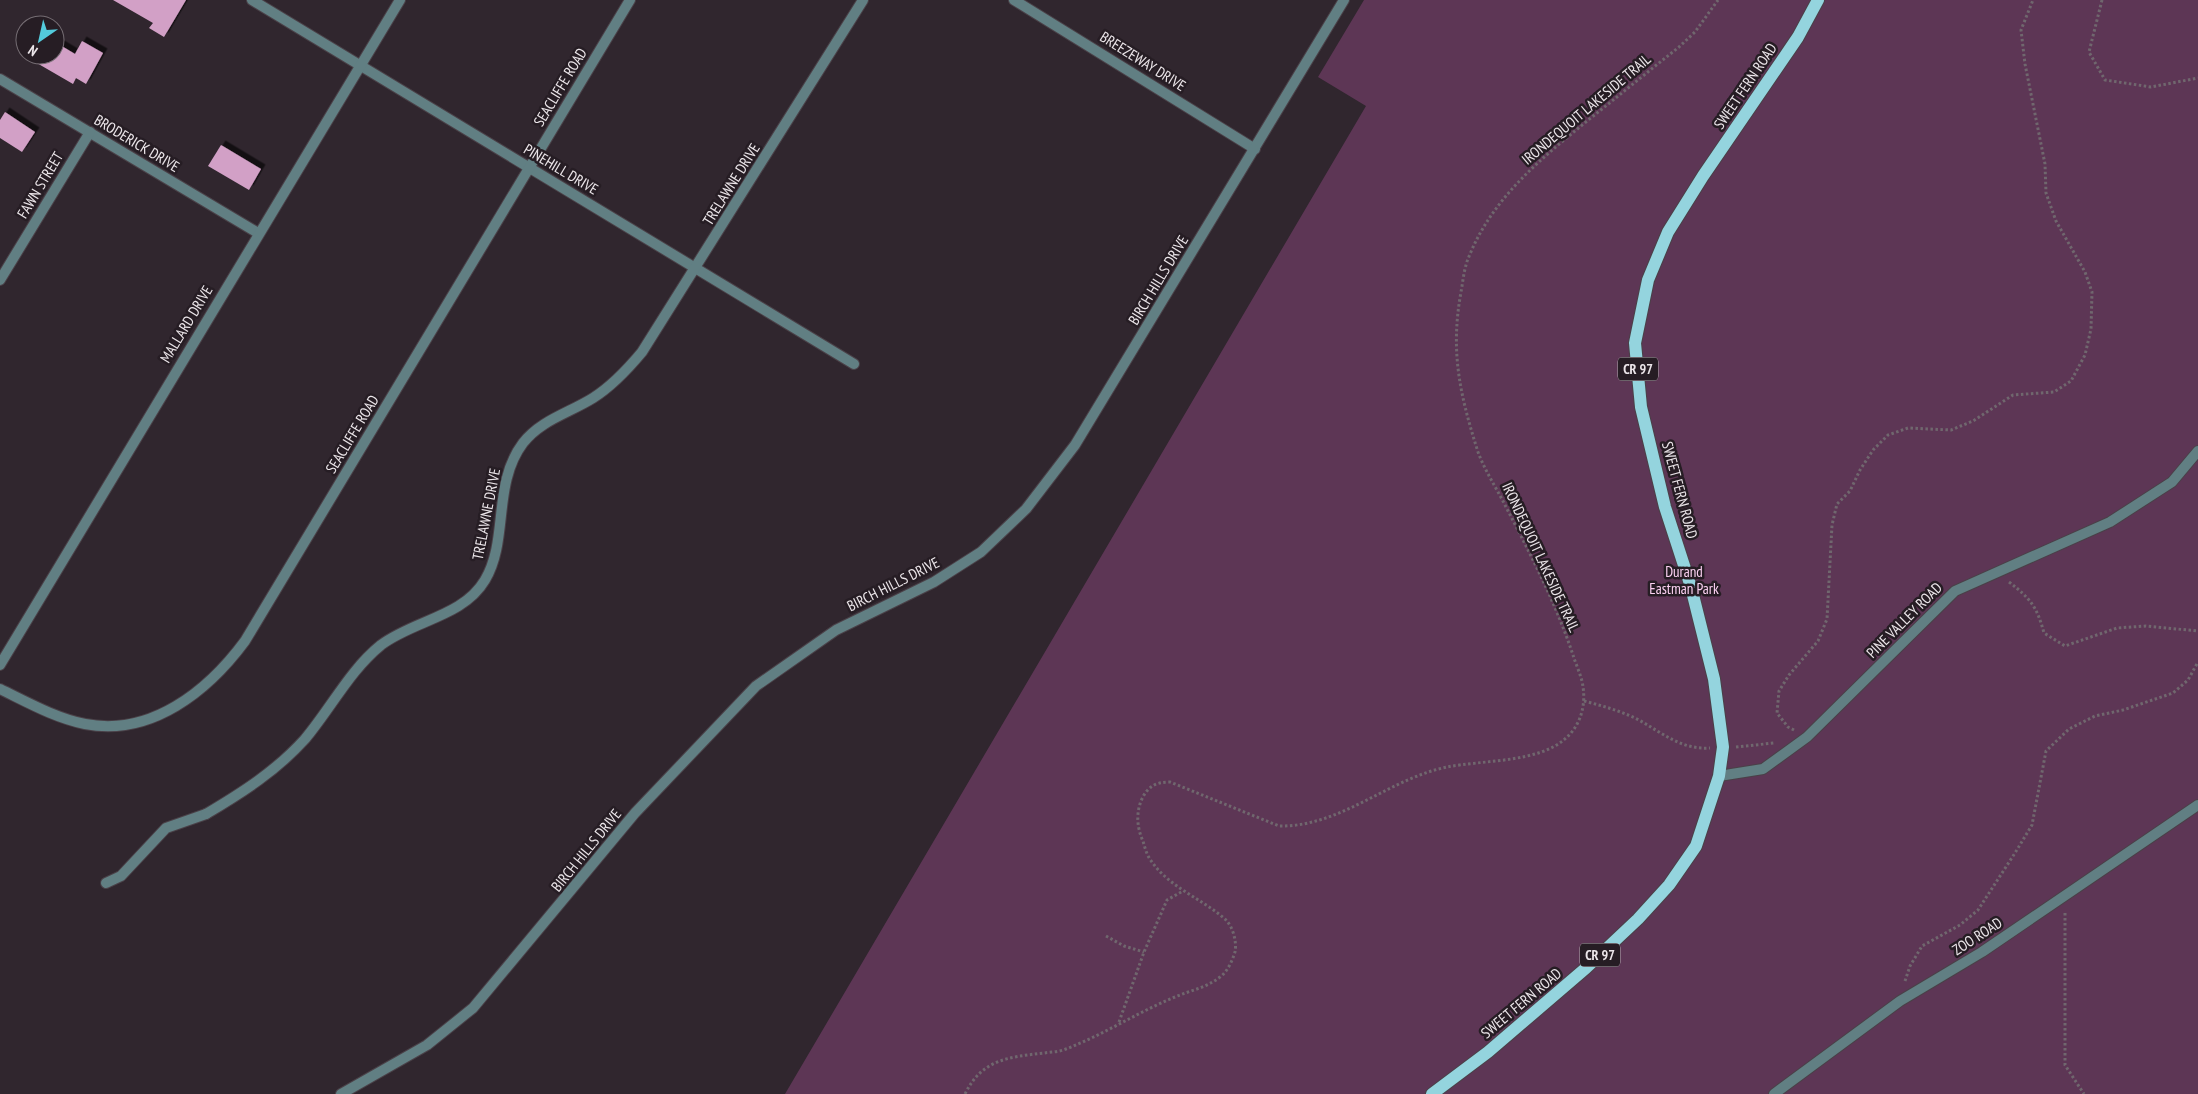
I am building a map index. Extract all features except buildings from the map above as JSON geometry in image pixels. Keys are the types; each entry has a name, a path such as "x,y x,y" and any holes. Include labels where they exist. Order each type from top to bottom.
{"main road":[{"name":"SWEET FERN ROAD","path":"1432,1094 1488,1052 1586,968 1638,919 1663,892 1696,846 1719,776 1723,747 1714,679 1691,587 1665,507 1641,408 1635,343 1648,280 1668,232 1703,176 1798,37 1818,0"}],"street":[{"name":"PINEHILL DRIVE","path":"252,0 854,364"},
{"name":"MALLARD DRIVE","path":"0,664 400,0"},
{"name":"SEACLIFFE ROAD","path":"0,689 60,717 86,724 113,726 141,722 166,712 209,683 245,641 630,0"},
{"name":"TRELAWNE DRIVE","path":"106,883 121,876 166,828 206,814 251,788 286,758 321,718 362,663 377,649 400,632 464,604 473,596 491,568 509,470 522,444 532,432 545,422 592,399 610,386 642,352 696,269 863,0"},
{"name":"BREEZEWAY DRIVE","path":"1014,0 1255,149"},
{"name":"BIRCH HILLS DRIVE","path":"341,1094 427,1045 473,1008 641,806 756,686 836,630 934,582 981,552 1026,510 1075,445 1344,0"},
{"name":"BRODERICK DRIVE","path":"0,79 258,233"},
{"name":"FAWN STREET","path":"0,280 90,132"},
{"name":"PINE VALLEY ROAD","path":"1719,776 1763,769 1807,737 1955,591 2110,522 2172,482 2198,451"},
{"name":"ZOO ROAD","path":"1774,1094 1900,1001 1982,952 2198,805"}],"path":[{"name":"IRONDEQUOIT LAKESIDE TRAIL","path":"965,1094 980,1071 996,1062 1015,1056 1065,1050 1177,996 1206,986 1222,976 1231,963 1236,949 1234,934 1227,921 1183,891 1151,861 1141,836 1137,819 1140,804 1145,791 1159,782 1170,782 1279,826 1313,823 1333,816 1385,790 1446,767 1539,752 1558,745 1576,727 1584,701 1583,686 1564,628 1528,548 1479,455 1459,381 1455,345 1456,326 1467,261 1496,205 1523,176 1548,152 1680,47 1696,32 1718,0"},
{"path":"1807,737 1788,727 1777,713 1779,691 1789,675 1818,641 1827,619 1832,525 1837,504 1850,491 1860,470 1873,450 1888,435 1908,428 1951,430 1973,421 2013,395 2054,392 2071,381 2085,355 2091,329 2092,292 2085,272 2056,221 2046,193 2043,156 2025,64 2021,30 2033,0"},
{"path":"2102,0 2089,52 2105,80 2151,87 2198,78"},
{"path":"1996,573 2030,598 2039,614 2044,633 2065,646 2116,628 2146,626 2198,631"},
{"path":"1900,1001 1910,966 1922,946 1960,925 1978,910 2016,853 2032,825 2046,750 2069,729 2095,716 2123,710 2173,693 2188,680 2198,662"},
{"path":"1584,701 1612,708 1675,742 1698,749 1778,742"},
{"path":"1119,1023 1144,952 1167,900 1183,891"},
{"path":"2065,895 2065,1065 2084,1094"},
{"path":"1106,936 1124,946 1144,952"}],"green space":[{"name":"Durand Eastman Park","path":"1364,0 2198,0 2198,1094 785,1094 1366,106 1318,77"}]}
